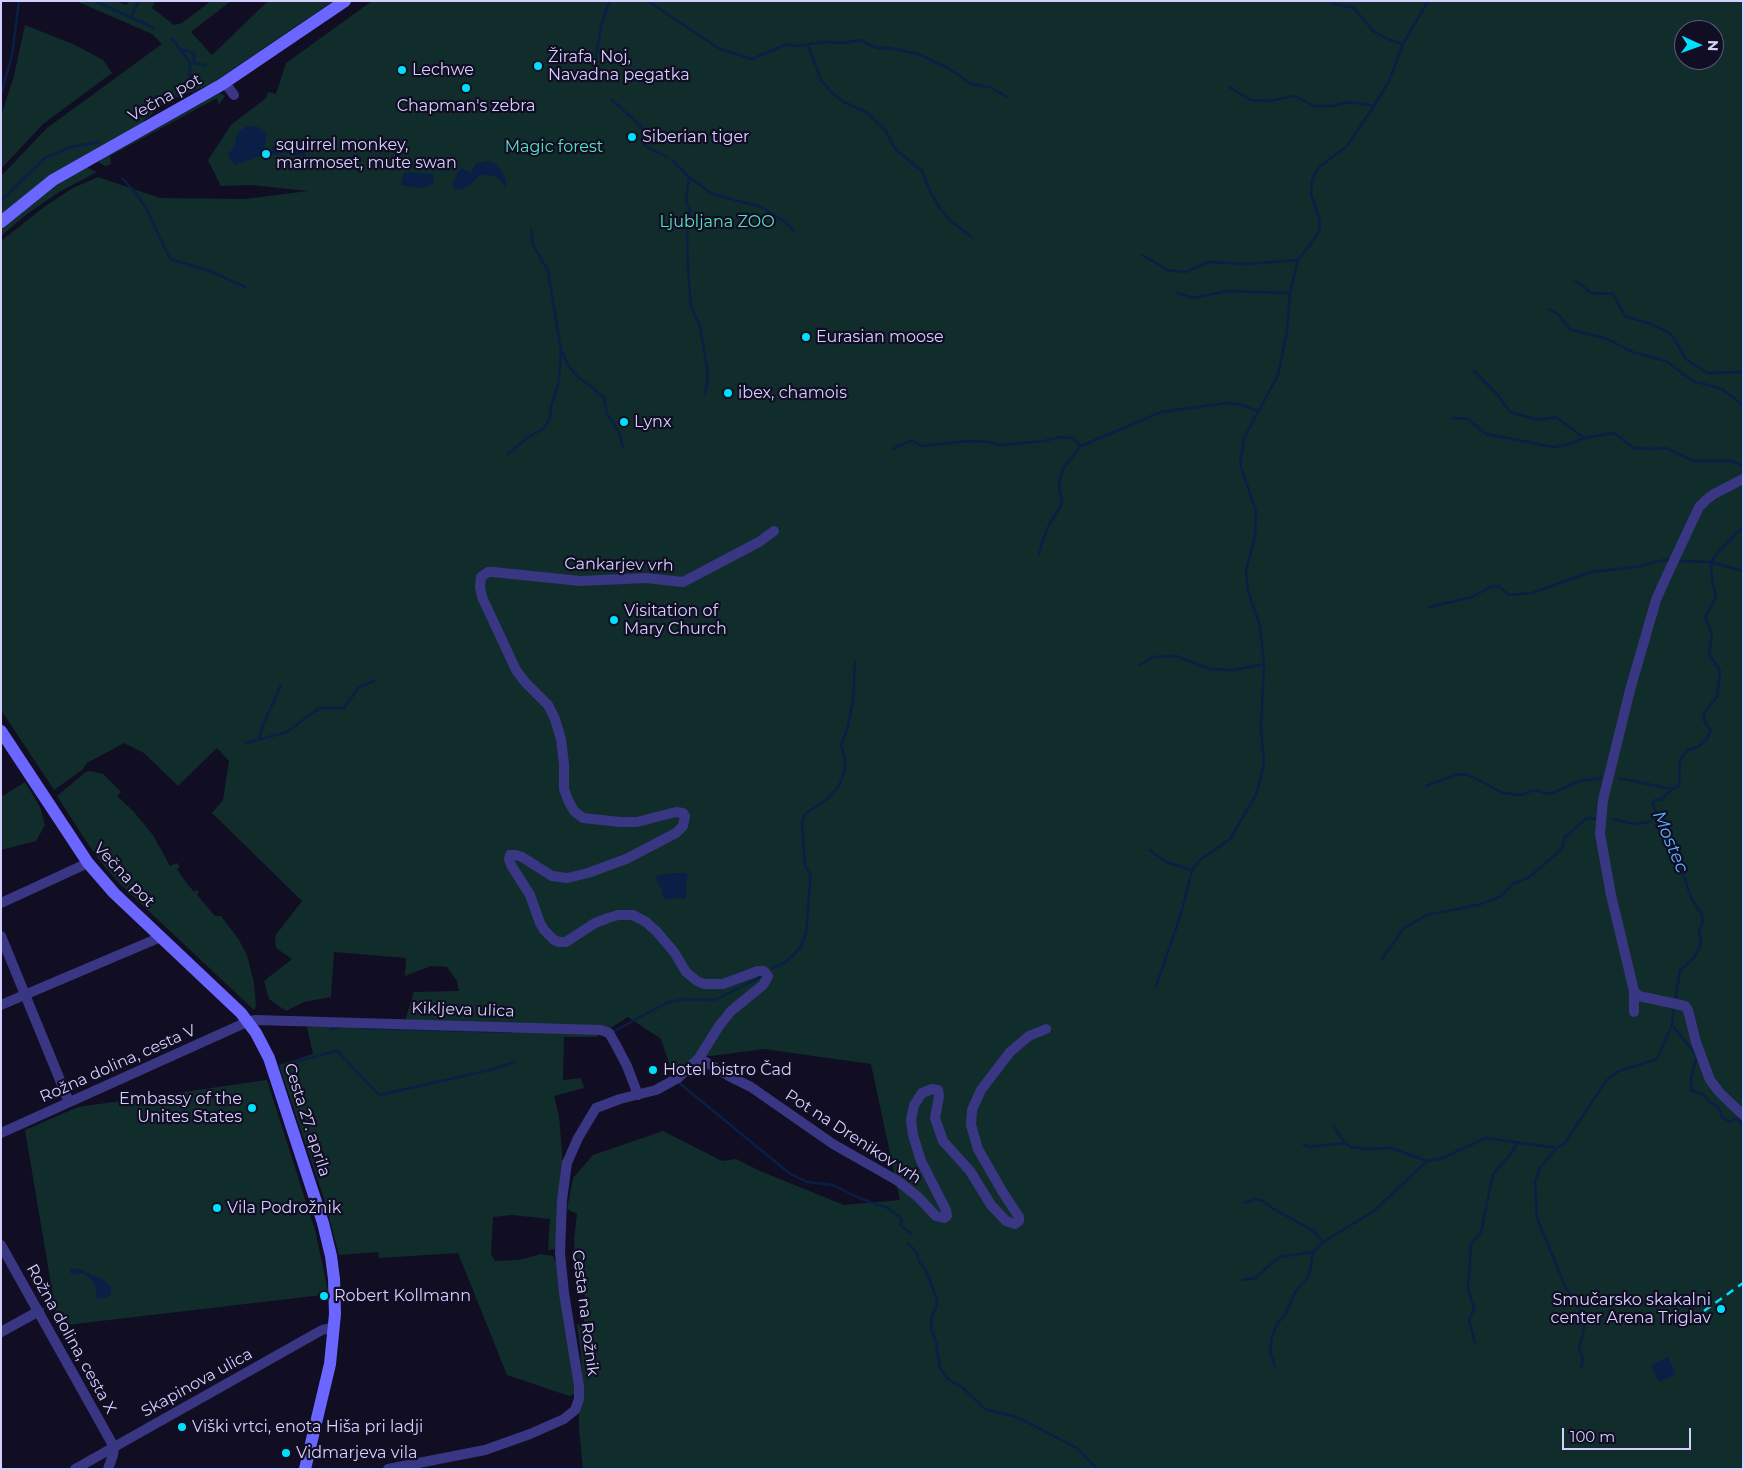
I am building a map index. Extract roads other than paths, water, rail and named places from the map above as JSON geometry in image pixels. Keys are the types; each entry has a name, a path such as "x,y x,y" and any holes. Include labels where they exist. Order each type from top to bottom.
{"main road":[{"name":"Večna pot","path":"1,222 38,191 70,169 225,83 345,1"},
{"name":"Večna pot","path":"1,731 88,863 110,889 241,1013 247,1022"},
{"name":"Cesta 27. aprila","path":"247,1022 269,1058 323,1223 334,1279 334,1327 330,1364 305,1469"}],"street":[{"path":"225,83 234,95"},
{"path":"1634,1012 1634,991 1601,844 1603,800 1630,690 1656,600 1699,507 1706,500 1743,478"},
{"name":"Cankarjev vrh","path":"481,577 488,572 493,572 580,580 646,578 683,582 759,542 774,531"},
{"name":"Cesta na Rožnik","path":"388,1469 485,1450 530,1434 564,1419 575,1410 579,1399 579,1386 564,1293 560,1253 565,1172 578,1138 596,1108 620,1099 656,1090 669,1085 682,1075 700,1058 719,1026 731,1011 763,985 767,974 764,971 758,970 723,984 704,984 696,981 686,972 674,952 657,932 646,922 633,915 618,914 595,923 566,942 554,940 544,930 530,895 511,865 510,855 522,858 552,876 567,878 588,873 626,859 676,833 684,826 685,816 683,813 676,812 637,822 620,822 583,818 574,811 564,789 561,739 555,719 548,705 516,670 482,597 481,577"},
{"path":"1,903 88,863"},
{"path":"1,936 69,1102"},
{"path":"1,1005 162,937"},
{"path":"1634,991 1639,996 1681,1004 1688,1010 1696,1042 1710,1080 1720,1093 1743,1114"},
{"name":"Kikljeva ulica","path":"247,1022 256,1020 358,1022 601,1030 609,1033 616,1045 627,1066 638,1095"},
{"name":"Rožna dolina, cesta V","path":"1,1133 247,1022"},
{"name":"Pot na Drenikov vrh","path":"700,1058 728,1076 750,1087 833,1144 898,1181 918,1196 936,1216 944,1218 947,1216 946,1210 924,1169 912,1127 912,1112 917,1100 927,1090 936,1088 940,1092 935,1118 943,1141 970,1171 991,1205 1006,1221 1015,1224 1019,1217 978,1148 971,1125 972,1110 981,1090 1010,1052 1029,1036 1046,1029"},
{"name":"Rožna dolina, cesta X","path":"1,1245 114,1447"},
{"path":"1,1332 39,1311"},
{"name":"Skapinova ulica","path":"75,1469 322,1330 334,1327"},
{"path":"108,1469 114,1447"}],"water":[{"path":"248,126 259,127 267,134 263,152 260,156 236,165 231,161 228,154 235,146 236,137 241,130"},
{"path":"298,143 304,145 307,149 305,157 295,156 286,152 276,155 272,154 273,146 287,147"},
{"path":"488,161 496,164 503,173 506,188 496,176 480,175 467,187 457,190 452,186 457,173 462,168 471,173 475,164"},
{"path":"404,173 433,174 434,184 420,188 401,185"},
{"path":"687,873 688,875 686,899 674,898 669,900 661,896 663,890 658,884 656,876"},
{"path":"71,1268 79,1269 100,1278 111,1287 111,1294 106,1298 97,1299 96,1288 91,1279 83,1273 72,1275 70,1272"},
{"path":"1668,1357 1676,1374 1659,1382 1651,1365"}],"waterway":[{"path":"1,94 12,55 19,1"},
{"path":"95,1 154,28"},
{"path":"131,17 139,1"},
{"path":"596,57 602,22 610,1"},
{"path":"648,1 720,49 752,59 787,44 797,46 860,40 877,48 889,48 918,54 948,68 971,84 990,87 1007,97"},
{"path":"1331,1 1334,4 1354,8 1374,32 1403,44"},
{"path":"1156,986 1181,914 1192,870 1200,860 1230,839 1256,795 1264,764 1261,728 1264,664 1260,626 1248,591 1246,571 1255,536 1256,511 1240,464 1244,438 1278,375 1287,331 1290,293 1298,260 1320,229 1319,218 1311,194 1312,180 1319,167 1347,146 1374,106 1389,81 1403,44 1428,1"},
{"path":"172,39 190,62 190,87 193,92"},
{"path":"808,45 821,80 832,93 844,102 866,112 885,130 896,150 922,171 930,191 941,210 952,222 972,237"},
{"path":"180,49 194,53 194,63 205,65"},
{"path":"1229,87 1251,100 1269,101 1295,96 1314,106 1331,106 1350,102 1374,106"},
{"path":"611,99 642,127 645,146 667,157"},
{"path":"1,201 45,158 71,147 99,142"},
{"path":"672,160 689,177 712,194 761,207 784,221 794,231"},
{"path":"689,177 686,200 690,211 687,232 688,269 691,307 700,326 708,376 705,394"},
{"path":"122,178 136,193 146,208 170,259 210,271 245,287"},
{"path":"508,454 527,438 544,428 550,418 551,407 559,380 561,351 548,271 533,245 531,230"},
{"path":"1142,255 1168,270 1186,272 1208,262 1247,264 1298,260"},
{"path":"1575,280 1591,293 1613,294 1625,316 1651,324 1671,334 1686,359 1707,373 1743,373"},
{"path":"1178,293 1193,298 1227,291 1290,293"},
{"path":"1550,309 1559,315 1571,330 1605,338 1632,352 1666,361 1693,381 1722,389 1743,405"},
{"path":"562,352 569,367 579,378 604,398 607,414 619,432 623,447"},
{"path":"1474,371 1497,394 1510,412 1538,420 1556,417 1584,438 1614,433 1634,448 1666,448 1693,461 1732,461 1743,466"},
{"path":"893,449 912,440 921,446 969,441 988,442 999,445 1044,441 1060,437 1073,438 1081,446 1161,412 1227,403 1239,404 1258,411"},
{"path":"1452,418 1468,419 1486,434 1553,447 1570,444 1584,438"},
{"path":"1039,554 1050,523 1062,504 1059,484 1063,469 1081,446"},
{"name":"Mostec","path":"1675,1001 1680,970 1694,958 1701,944 1699,931 1703,922 1702,914 1692,900 1668,830 1654,808 1653,803 1655,800 1661,800 1672,789 1679,786 1680,761 1684,754 1688,750 1699,746 1706,740 1711,731 1704,721 1704,714 1717,697 1720,671 1709,654 1712,635 1705,617 1716,597 1712,580 1711,562 1718,552 1743,527"},
{"path":"1429,607 1472,597 1490,587 1499,586 1509,595 1532,593 1591,572 1636,567 1670,560"},
{"name":"Mostec","path":"1678,561 1711,562 1743,571"},
{"path":"1140,665 1153,657 1176,656 1210,669 1233,670 1264,664"},
{"path":"772,968 786,962 800,948 806,934 810,874 805,866 802,825 804,815 826,800 839,786 845,771 845,760 841,745 847,730 853,701 855,661"},
{"path":"246,743 287,732 319,708 344,708 359,687 374,681"},
{"path":"259,738 281,685"},
{"path":"1426,786 1455,775 1464,774 1503,793 1520,795 1534,790 1550,794 1579,781 1602,778"},
{"path":"1619,778 1671,789"},
{"path":"1613,819 1634,824 1648,822 1658,815"},
{"path":"1382,959 1404,928 1427,915 1478,905 1500,897 1514,883 1528,878 1562,849 1565,837 1587,818 1596,819"},
{"path":"1150,850 1166,862 1192,870"},
{"path":"613,1032 666,1003 684,999 715,1000 761,977"},
{"name":"Mostec","path":"1674,1007 1672,1025 1697,1056 1691,1078 1691,1090 1704,1095 1717,1106 1723,1118 1730,1122 1737,1118 1743,1124"},
{"path":"1334,1126 1344,1142 1351,1147 1368,1149 1391,1148 1427,1161 1443,1158 1485,1138 1557,1148 1565,1143 1606,1081 1619,1071 1657,1059 1672,1025"},
{"path":"330,1030 338,1027"},
{"path":"361,1028 510,1032"},
{"path":"295,1062 337,1051 379,1095 490,1070 515,1062"},
{"path":"678,1082 789,1173 807,1182 833,1185 859,1198 888,1208 901,1218 901,1226 912,1234"},
{"path":"1304,1145 1309,1147 1344,1143"},
{"path":"1475,1343 1469,1320 1474,1309 1468,1288 1471,1244 1481,1232 1493,1174 1510,1155 1517,1143"},
{"path":"1557,1148 1540,1167 1535,1183 1537,1218 1565,1286 1580,1308 1584,1328 1579,1350 1583,1358 1581,1368"},
{"path":"1245,1203 1255,1199 1263,1201 1314,1231 1323,1242 1374,1211 1427,1161"},
{"path":"1275,1366 1270,1351 1272,1336 1278,1323 1286,1313 1295,1292 1306,1280 1310,1271 1313,1252 1323,1242"},
{"path":"908,1243 917,1253 919,1262 925,1268 937,1299 931,1328 936,1342 940,1368 948,1379 963,1388 985,1409 1017,1417 1077,1448 1097,1469"},
{"path":"1243,1280 1255,1278 1279,1257 1313,1252"}],"railway":[{"path":"1704,1311 1743,1283"}],"place":[{"name":"Žirafa, Noj, Navadna pegatka","path":"538,66"},
{"name":"Lechwe","path":"402,70"},
{"name":"Chapman's zebra","path":"466,88"},
{"name":"Siberian tiger","path":"632,137"},
{"name":"squirrel monkey, marmoset, mute swan","path":"266,154"},
{"name":"Eurasian moose","path":"806,337"},
{"name":"ibex, chamois","path":"728,393"},
{"name":"Lynx","path":"624,422"},
{"name":"Visitation of Mary Church","path":"614,620"},
{"name":"Hotel bistro Čad","path":"653,1070"},
{"name":"Embassy of the Unites States","path":"252,1108"},
{"name":"Vila Podrožnik","path":"217,1208"},
{"name":"Robert Kollmann","path":"324,1296"},
{"name":"Smučarsko skakalni center Arena Triglav","path":"1721,1309"},
{"name":"Viški vrtci, enota Hiša pri ladji","path":"182,1427"},
{"name":"Vidmarjeva vila","path":"286,1453"}],"park label":[{"name":"Magic forest","path":"554,147"},
{"name":"Ljubljana ZOO","path":"717,222"}]}
